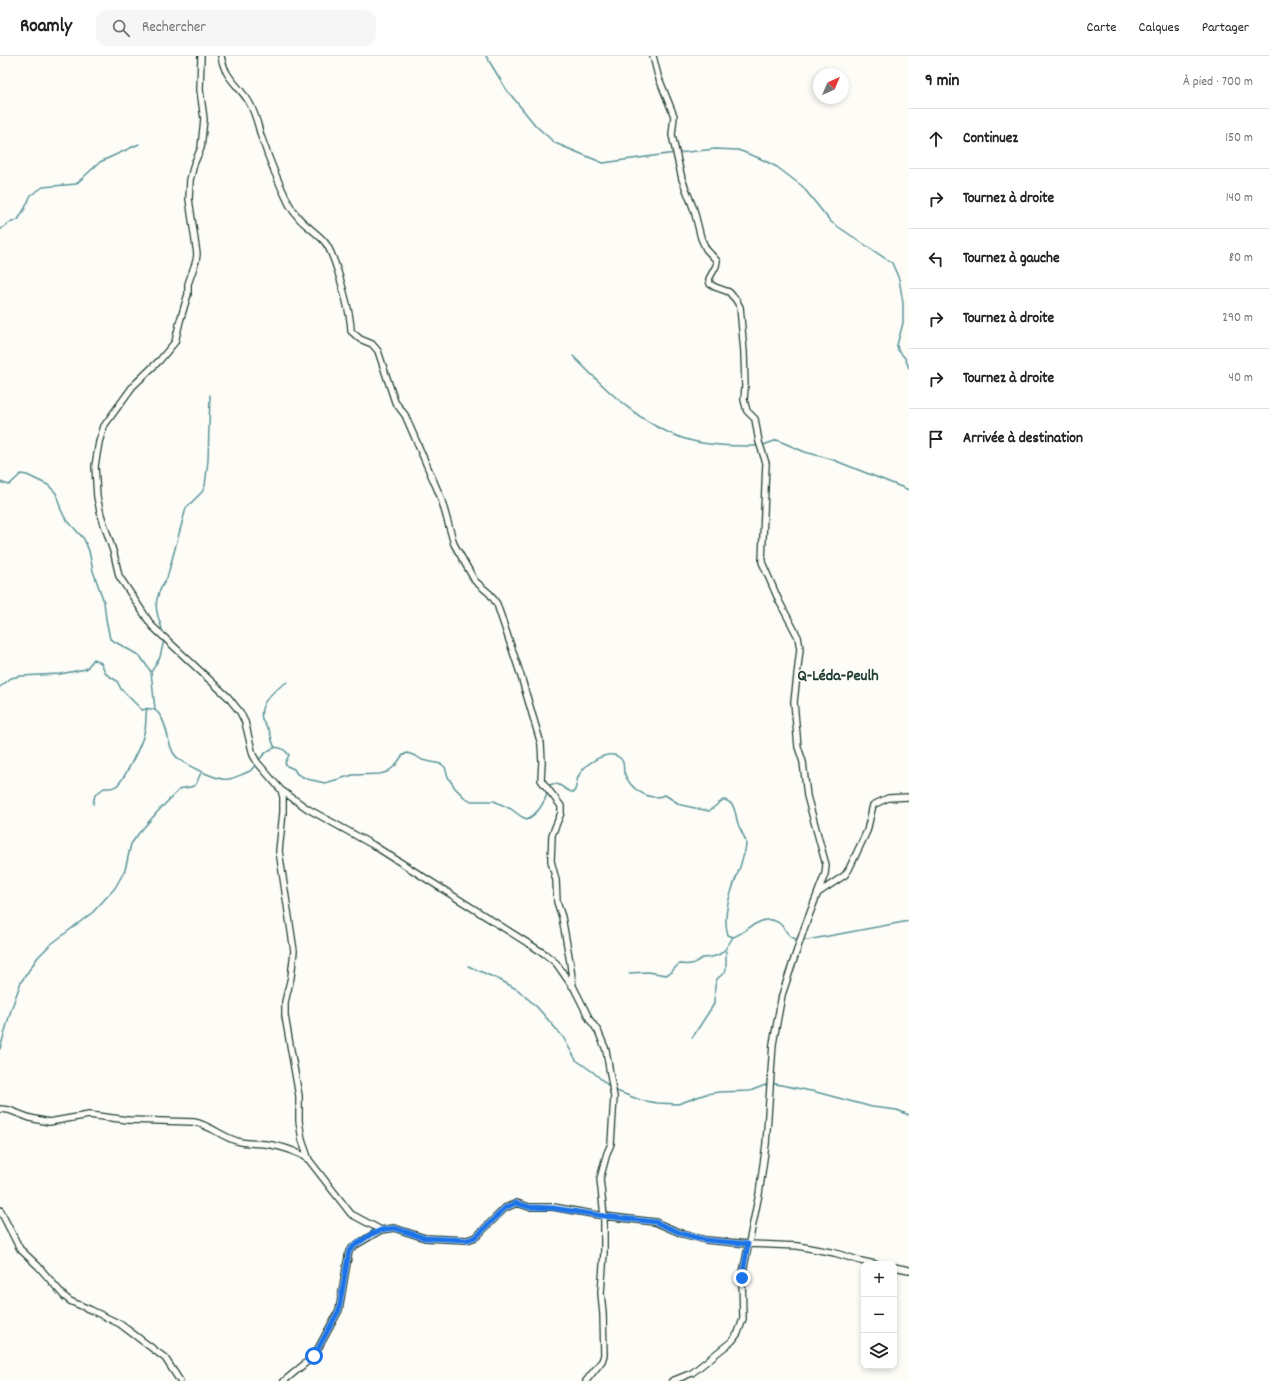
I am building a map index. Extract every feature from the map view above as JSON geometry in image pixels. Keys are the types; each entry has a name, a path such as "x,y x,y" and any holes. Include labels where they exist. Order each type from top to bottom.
{"street":[{"path":"201,56 200,90 204,119 200,148 190,180 189,199 197,254 188,284 188,294 175,342 160,360 133,386 104,426 99,442 95,466 97,497 101,515 114,554 118,576 152,626 228,697 240,712 245,722 253,755 257,762 281,790 308,809 373,845 545,954 556,963 573,986 590,1020 598,1031 606,1050 614,1097 610,1144 600,1179 604,1216 604,1253 601,1293 604,1355 602,1361 586,1381"},
{"path":"221,56 222,65 227,74 249,102 270,159 289,204 297,218 325,242 342,285 351,323 351,331 360,338 372,344 378,351 395,402 405,415 441,498 454,544 475,581 490,594 496,604 539,737 542,762 541,780 561,806 561,813 552,835 551,861 556,880 557,902 562,917 573,986"},
{"path":"653,56 658,76 674,116 672,135 682,179 694,210 701,238 706,249 717,261 709,279 710,284 729,292 740,307 746,387 744,400 747,411 755,419 759,442 766,463 762,562 779,601 798,637 800,649 794,702 798,747 803,762 808,796 826,865 825,874 805,926 782,995 773,1044 766,1144 759,1194 742,1278 743,1319 738,1334 732,1341 692,1373 672,1381"},
{"path":"281,790 283,797 283,812 279,851 294,951 291,977 285,1002 285,1016 299,1096 299,1121 302,1140 308,1160"},
{"path":"818,894 845,875 849,869 867,830 873,805 888,798 909,797"},
{"path":"0,1109 9,1110 30,1118 49,1122 89,1115 128,1120 194,1122 202,1124 237,1141 266,1144 293,1150 300,1153 308,1160 351,1214 381,1230"},
{"path":"284,1381 314,1356 339,1310 349,1251 354,1246 381,1230 394,1228 425,1238 467,1240 476,1237 505,1208 516,1203 529,1207 553,1208 655,1222 683,1234 706,1240 748,1244 798,1246 835,1253 861,1261"},
{"path":"0,1210 20,1249 38,1266 64,1296 70,1301 120,1324 165,1358 180,1381"},
{"path":"897,1268 909,1270"}],"waterway":[{"path":"486,56 506,89 536,126 555,143 603,163 675,153"},
{"path":"0,230 9,223 18,220 31,195 43,187 76,184 100,162 139,144"},
{"path":"678,153 716,149 738,150 777,167 802,186 831,222 892,263 899,279 903,303 903,323 897,345 898,350 905,358 909,368"},
{"path":"573,356 610,392 636,414 665,431 700,443 729,446 758,446"},
{"path":"163,634 156,603 160,590 167,578 186,508 202,492 205,486 208,460 210,395"},
{"path":"761,446 777,440 805,452 831,459 909,490"},
{"path":"0,482 9,485 21,474 27,475 48,485 56,493 65,518 84,539 89,551 93,571 104,602 110,639 140,656 151,672 155,709"},
{"path":"152,671 160,657 164,640"},
{"path":"0,687 11,678 60,674 86,669 94,659 101,663 106,674 117,681 121,689 142,710 151,709 157,712 162,719 171,749 174,754 191,767 217,778 229,779 252,770 256,764"},
{"path":"275,747 271,734 263,720 261,713 268,697 287,682"},
{"path":"93,804 95,795 104,788 112,788 116,786 128,770 143,738 147,708"},
{"path":"258,761 269,750 277,747 281,748 289,755 285,763 287,766 294,769 297,774 307,779 325,783 353,775 380,774 387,772 395,766 402,756 407,753 422,760 441,764 445,767 448,777 455,788 467,800 494,801 527,819 531,817 540,807 548,791"},
{"path":"549,788 550,785 557,784 568,791 574,792 578,777 586,766 603,756 615,755 622,760 626,778 635,788 646,795 652,797 665,795 681,805 709,811 723,800 730,802 735,810 738,823 746,843 745,852 731,892 727,909 726,927 728,935 733,937 761,921 773,920 779,923 791,937 798,940"},
{"path":"0,1049 21,982 38,957 50,945 93,912 115,888 125,870 131,844 139,833 180,789 192,787 196,784 202,772"},
{"path":"802,941 909,921"},
{"path":"629,973 648,972 666,975 672,972 679,964 691,964 702,958 714,957 718,955 727,947 733,937"},
{"path":"692,1038 714,1004 717,979 725,972 726,968 726,951"},
{"path":"468,966 500,980 518,990 537,1007 563,1037 576,1060 610,1087"},
{"path":"771,1083 816,1092 872,1107 897,1110 909,1115"},
{"path":"614,1090 640,1100 657,1103 678,1104 706,1094 750,1091 768,1084"}],"district":[{"name":"Q-Léda-Peulh","path":"838,676"}],"route":[{"path":"314,1356 339,1310 347,1259 349,1251 354,1246 370,1235 381,1230 394,1228 425,1238 467,1240 476,1237 505,1208 516,1203 529,1207 566,1209 604,1216 655,1222 683,1234 706,1240 748,1244 742,1278"}]}
